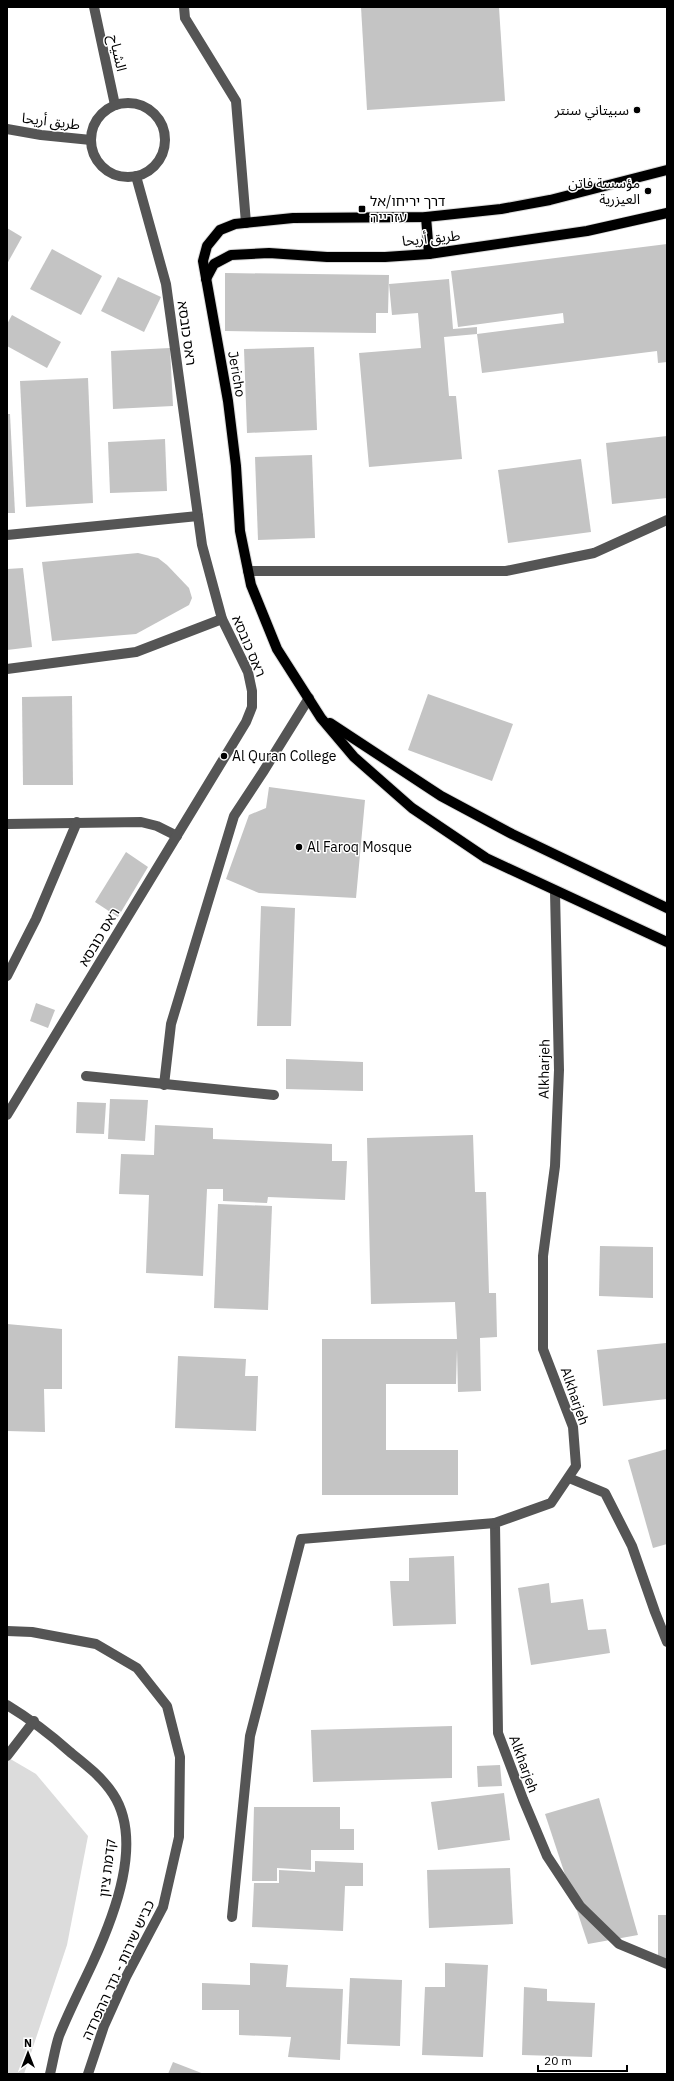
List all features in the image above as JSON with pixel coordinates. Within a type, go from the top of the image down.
[{"type":"main road","name":"طريق أريحا","points":[[426,217],[501,209],[550,200],[667,170]]},
{"type":"main road","name":"طريق أريحا","points":[[206,279],[214,264],[231,255],[269,253],[327,257],[385,257],[429,254],[587,231],[667,213]]},
{"type":"main road","name":"Jericho","points":[[426,217],[293,218],[246,223],[220,230],[207,246],[203,261],[228,401],[236,466],[240,531],[251,585],[277,649],[321,718],[354,757],[412,808],[486,858],[555,892],[667,942]]},
{"type":"main road","points":[[426,217],[429,254]]},
{"type":"main road","points":[[321,718],[442,796],[512,834],[667,908]]},
{"type":"street","name":"الشياح","points":[[94,7],[115,105]]},
{"type":"street","points":[[184,7],[185,18],[236,101],[246,223]]},
{"type":"street","points":[[126,103],[137,104],[148,108],[156,115],[162,124],[165,135],[165,146],[162,156],[147,172],[136,176],[120,176],[105,168],[97,160],[91,140],[93,128],[98,118],[106,110],[115,105],[126,103]]},
{"type":"street","name":"طريق أريحا","points":[[7,129],[41,135],[91,140]]},
{"type":"street","name":"ראס כובסא","points":[[7,1115],[246,722],[252,707],[252,692],[248,672],[222,619],[202,545],[166,284],[136,176]]},
{"type":"street","points":[[7,535],[198,516]]},
{"type":"street","points":[[248,571],[506,571],[594,553],[667,520]]},
{"type":"street","points":[[7,669],[136,652],[222,619]]},
{"type":"street","points":[[164,1084],[171,1024],[234,816],[264,772],[309,698]]},
{"type":"street","points":[[7,976],[36,919],[77,822]]},
{"type":"street","points":[[7,824],[141,822],[157,826],[177,836]]},
{"type":"street","name":"Alkharjeh","points":[[555,892],[560,1070],[555,1166],[543,1256],[543,1349],[573,1427],[576,1466],[551,1503],[495,1523],[498,1733],[523,1799],[547,1856],[580,1906],[619,1944],[667,1964]]},
{"type":"street","points":[[86,1076],[274,1095]]},
{"type":"street","points":[[569,1478],[605,1493],[632,1546],[667,1642]]},
{"type":"street","points":[[232,1917],[250,1736],[301,1539],[495,1523]]},
{"type":"street","name":"כביש שירות - גדר ההפרדה","points":[[7,1631],[32,1632],[96,1644],[137,1668],[167,1706],[180,1757],[179,1837],[163,1907],[126,1978],[104,2026],[88,2074]]},
{"type":"street","name":"קדמת ציון","points":[[7,1705],[34,1721],[96,1774],[113,1794],[123,1816],[126,1837],[119,1898],[107,1932],[59,2036],[50,2074]]},
{"type":"street","points":[[7,1756],[34,1721]]},
{"type":"shaded area","points":[[7,1757],[36,1774],[88,1836],[67,1945],[24,2074],[7,2074]]},
{"type":"building","points":[[361,7],[499,7],[505,101],[367,110]]},
{"type":"building","points":[[7,228],[22,237],[7,264]]},
{"type":"building","points":[[667,244],[667,362],[658,363],[657,351],[482,373],[477,334],[564,323],[563,313],[458,327],[451,271]]},
{"type":"building","points":[[52,249],[102,276],[81,315],[30,289]]},
{"type":"building","points":[[225,273],[389,275],[388,313],[376,313],[376,333],[225,331]]},
{"type":"building","points":[[118,277],[161,297],[144,332],[101,311]]},
{"type":"building","points":[[449,279],[453,329],[477,327],[477,334],[444,337],[449,396],[456,396],[462,459],[369,467],[359,353],[421,348],[418,313],[392,315],[389,284]]},
{"type":"building","points":[[12,315],[61,342],[47,368],[7,346],[7,324]]},
{"type":"building","points":[[314,347],[317,430],[247,433],[244,349]]},
{"type":"building","points":[[170,348],[173,406],[113,409],[111,351]]},
{"type":"building","points":[[88,378],[93,503],[26,507],[20,381]]},
{"type":"building","points":[[7,414],[10,414],[15,513],[7,513]]},
{"type":"building","points":[[667,436],[667,498],[612,504],[606,443]]},
{"type":"building","points":[[165,439],[167,491],[110,493],[108,442]]},
{"type":"building","points":[[312,455],[315,538],[258,540],[255,457]]},
{"type":"building","points":[[581,459],[591,532],[508,543],[498,470]]},
{"type":"building","points":[[138,553],[158,558],[167,565],[189,588],[192,598],[189,605],[136,634],[52,641],[42,562]]},
{"type":"building","points":[[23,568],[32,647],[7,650],[7,569]]},
{"type":"building","points":[[428,694],[513,724],[492,781],[408,750]]},
{"type":"building","points":[[72,696],[73,785],[23,785],[22,697]]},
{"type":"building","name":"Al Faroq Mosque","points":[[269,787],[365,800],[356,898],[259,893],[226,879],[249,815],[266,808]]},
{"type":"building","points":[[126,852],[148,867],[118,917],[95,902]]},
{"type":"building","points":[[261,906],[295,908],[291,1026],[257,1026]]},
{"type":"building","points":[[36,1003],[55,1010],[48,1028],[30,1021]]},
{"type":"building","points":[[286,1059],[363,1062],[363,1091],[286,1089]]},
{"type":"building","points":[[110,1099],[148,1100],[145,1141],[108,1139]]},
{"type":"building","points":[[77,1102],[106,1103],[104,1134],[76,1133]]},
{"type":"building","points":[[155,1125],[213,1128],[213,1139],[332,1144],[332,1161],[347,1161],[345,1200],[268,1197],[267,1203],[223,1201],[223,1189],[207,1189],[203,1276],[146,1273],[149,1195],[119,1194],[121,1154],[154,1155]]},
{"type":"building","points":[[473,1135],[475,1192],[486,1192],[489,1293],[496,1293],[497,1337],[480,1338],[481,1391],[458,1392],[457,1349],[456,1384],[386,1384],[386,1450],[458,1450],[458,1495],[322,1495],[322,1339],[457,1339],[455,1302],[371,1304],[367,1138]]},
{"type":"building","points":[[218,1204],[272,1206],[268,1310],[214,1308]]},
{"type":"building","points":[[600,1246],[653,1247],[653,1298],[599,1296]]},
{"type":"building","points":[[7,1324],[62,1329],[62,1389],[44,1389],[45,1432],[7,1431]]},
{"type":"building","points":[[666,1343],[667,1399],[603,1406],[597,1350]]},
{"type":"building","points":[[178,1356],[246,1359],[245,1376],[258,1376],[256,1431],[175,1428]]},
{"type":"building","points":[[667,1449],[667,1544],[653,1548],[628,1460]]},
{"type":"building","points":[[454,1556],[456,1624],[393,1626],[390,1581],[409,1581],[409,1558]]},
{"type":"building","points":[[549,1583],[551,1603],[583,1599],[588,1630],[606,1629],[610,1653],[531,1665],[518,1588]]},
{"type":"building","points":[[452,1726],[452,1778],[313,1782],[311,1730]]},
{"type":"building","points":[[500,1765],[502,1786],[478,1787],[477,1766]]},
{"type":"building","points":[[504,1793],[510,1840],[438,1850],[431,1802]]},
{"type":"building","points":[[599,1798],[638,1935],[588,1944],[545,1814]]},
{"type":"building","points":[[254,1807],[340,1807],[340,1829],[354,1829],[354,1850],[311,1850],[311,1870],[277,1868],[277,1881],[252,1881]]},
{"type":"building","points":[[315,1861],[363,1863],[363,1886],[345,1886],[343,1931],[252,1927],[254,1883],[279,1883],[279,1870],[315,1872]]},
{"type":"building","points":[[510,1868],[513,1924],[429,1928],[427,1870]]},
{"type":"building","points":[[658,1915],[667,1915],[667,1959],[658,1958]]},
{"type":"building","points":[[250,1963],[288,1965],[286,1987],[343,1989],[340,2060],[288,2057],[291,2037],[239,2035],[239,2010],[202,2010],[202,1983],[250,1985]]},
{"type":"building","points":[[445,1963],[488,1965],[483,2057],[422,2055],[425,1987],[445,1987]]},
{"type":"building","points":[[350,1978],[402,1980],[400,2046],[347,2044]]},
{"type":"building","points":[[524,1987],[547,1989],[547,2001],[595,2003],[592,2057],[522,2055]]},
{"type":"building","points":[[173,2062],[204,2074],[168,2074]]},
{"type":"place","name":"سبيتاني سنتر","points":[[637,110]]},
{"type":"place","name":"مؤسسة فاتن العيزرية","points":[[648,191]]},
{"type":"place","name":"דרך יריחו/אל עזרייה","points":[[362,209]]},
{"type":"place","name":"Al Quran College","points":[[224,756]]},
{"type":"place","name":"Al Faroq Mosque","points":[[299,847]]}]
